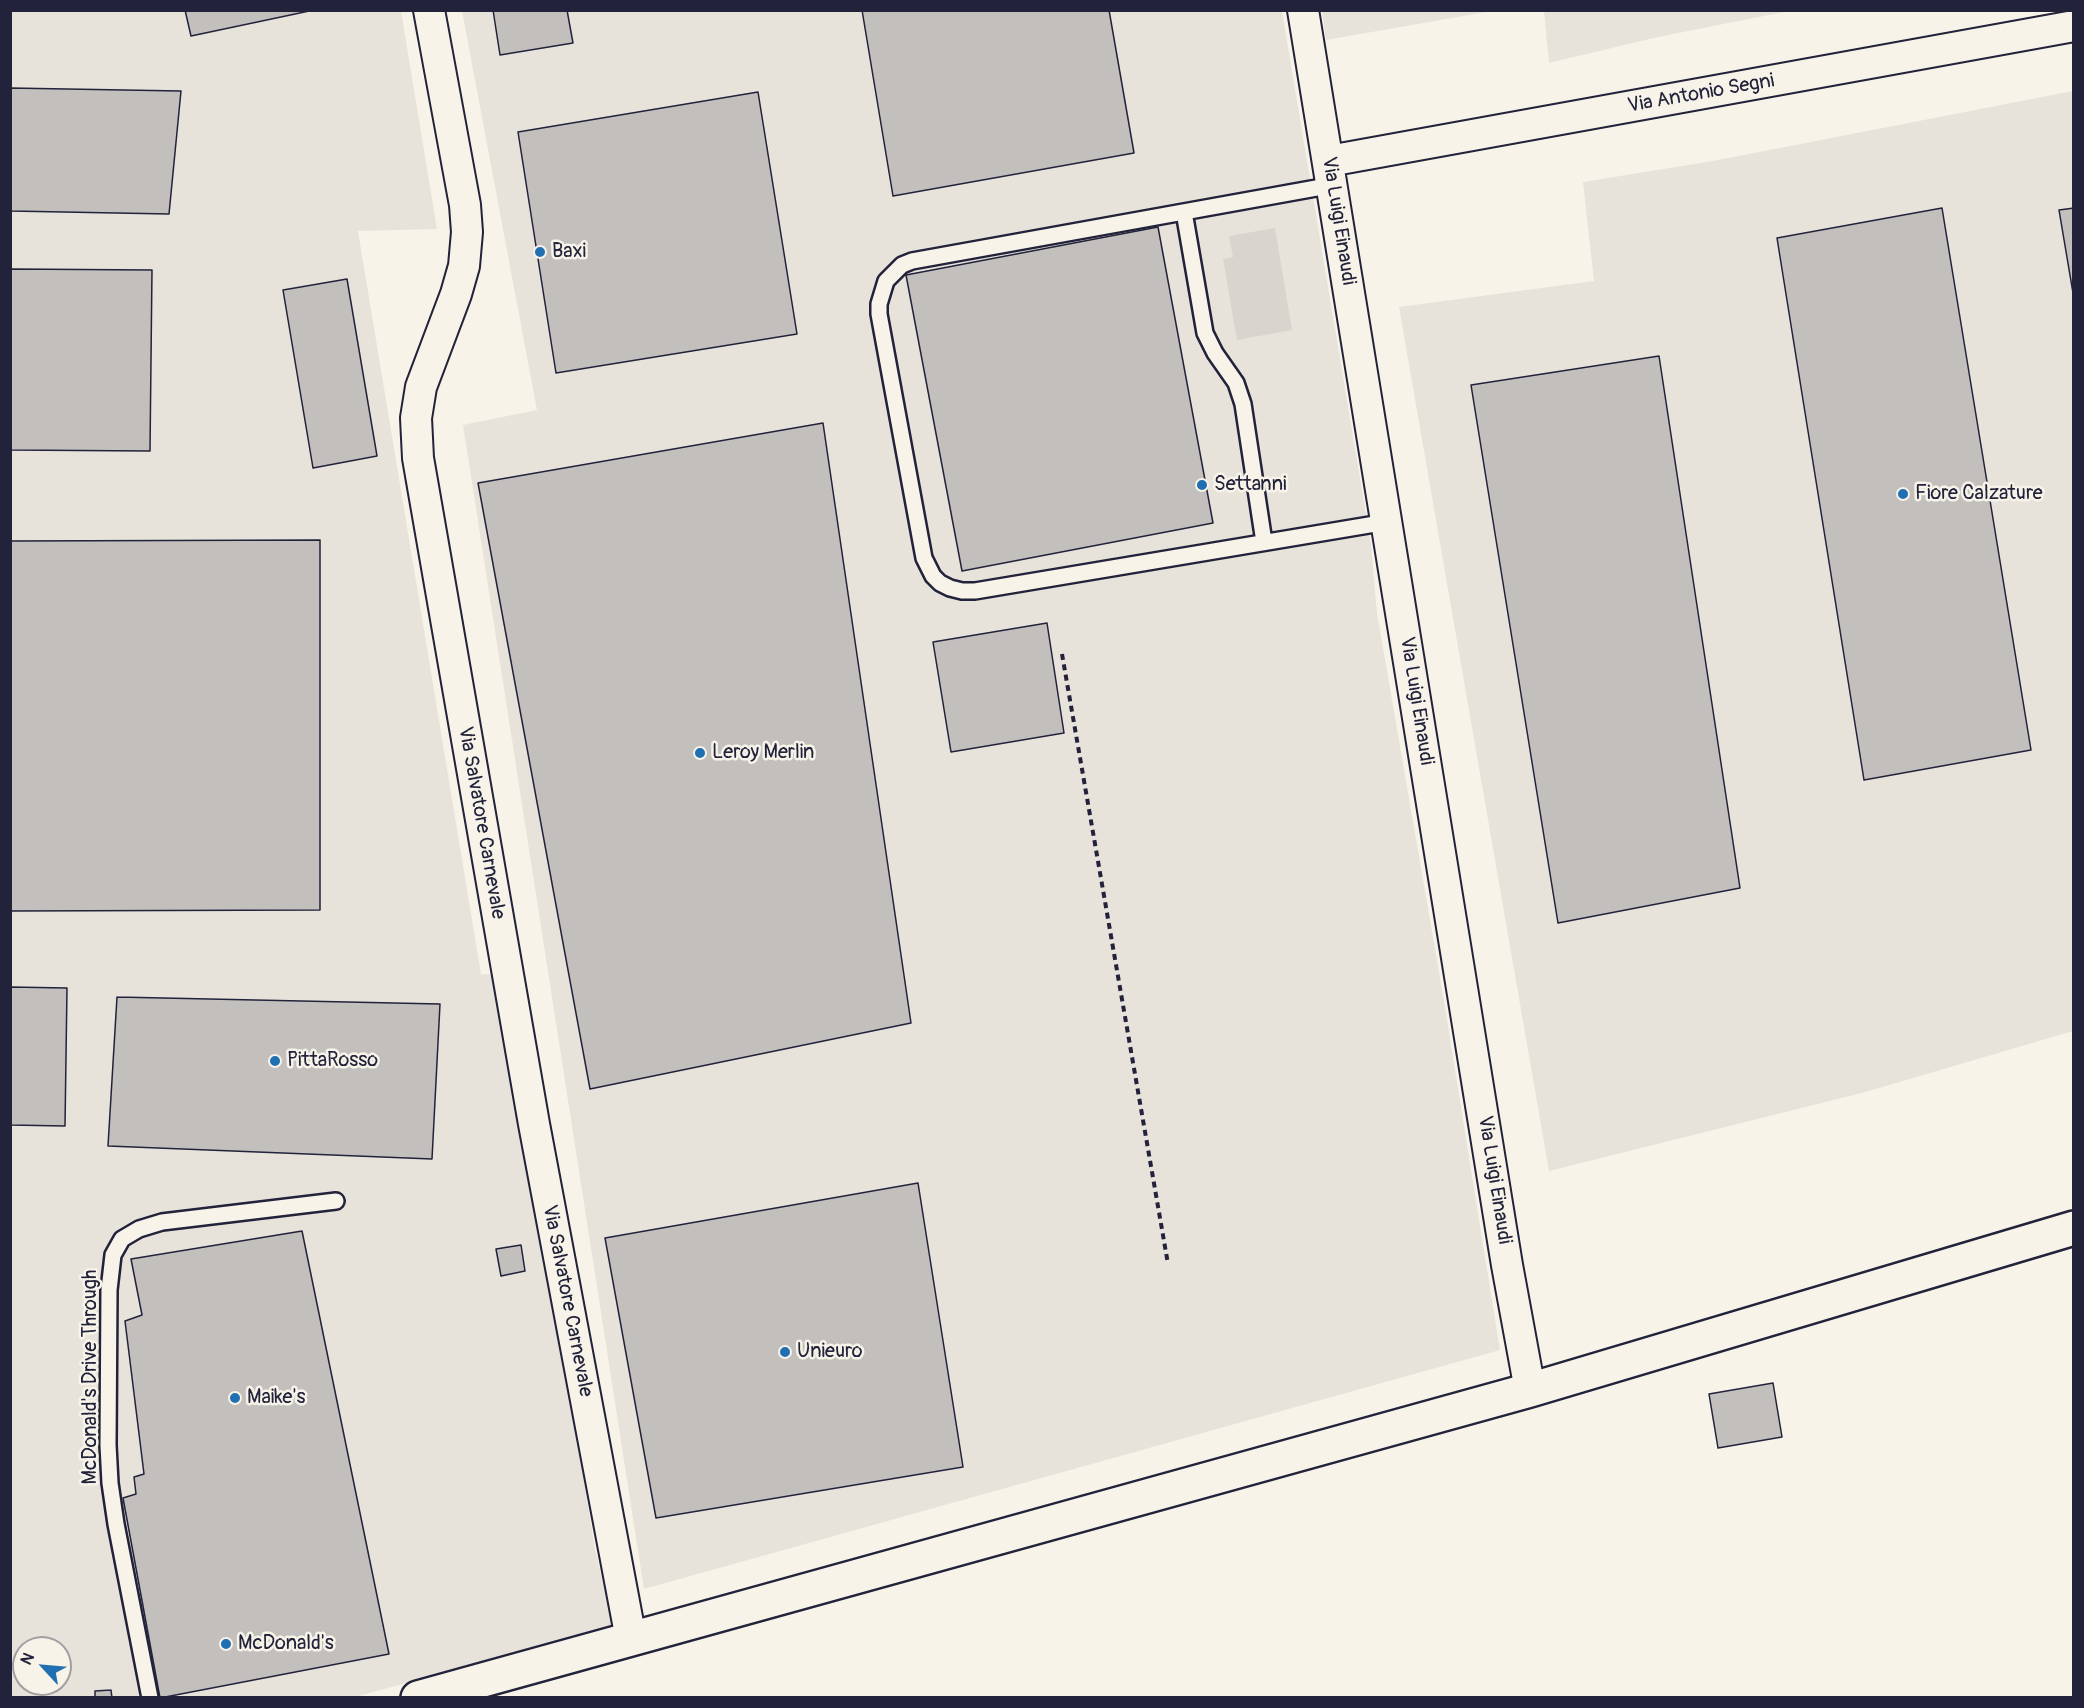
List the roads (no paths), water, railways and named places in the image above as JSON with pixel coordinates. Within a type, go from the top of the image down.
[{"type":"street","name":"Via Salvatore Carnevale","points":[[429,10],[465,205],[467,232],[464,266],[456,294],[421,387],[416,418],[418,458],[534,1124],[631,1639]]},
{"type":"street","name":"Via Luigi Einaudi","points":[[1303,10],[1503,1242],[1530,1390]]},
{"type":"street","name":"Via Antonio Segni","points":[[1331,173],[2073,26]]},
{"type":"street","points":[[418,1698],[1530,1390],[2073,1228]]},
{"type":"lane","points":[[1331,173],[1184,212],[912,261],[902,265],[886,281],[879,303],[879,314],[924,558],[928,568],[940,583],[962,591],[987,589],[1387,522]]},
{"type":"lane","points":[[1184,212],[1205,333],[1215,353],[1236,383],[1243,404],[1264,542]]},
{"type":"lane","name":"McDonald's Drive Through","points":[[150,1698],[110,1483],[109,1290],[113,1255],[123,1239],[139,1229],[162,1222],[336,1201]]},
{"type":"place","name":"Baxi","points":[[540,252]]},
{"type":"place","name":"Settanni","points":[[1202,485]]},
{"type":"place","name":"Fiore Calzature","points":[[1903,494]]},
{"type":"place","name":"Leroy Merlin","points":[[700,753]]},
{"type":"place","name":"PittaRosso","points":[[275,1061]]},
{"type":"place","name":"Unieuro","points":[[785,1352]]},
{"type":"place","name":"Maike's","points":[[235,1398]]},
{"type":"place","name":"McDonald's","points":[[226,1644]]}]
